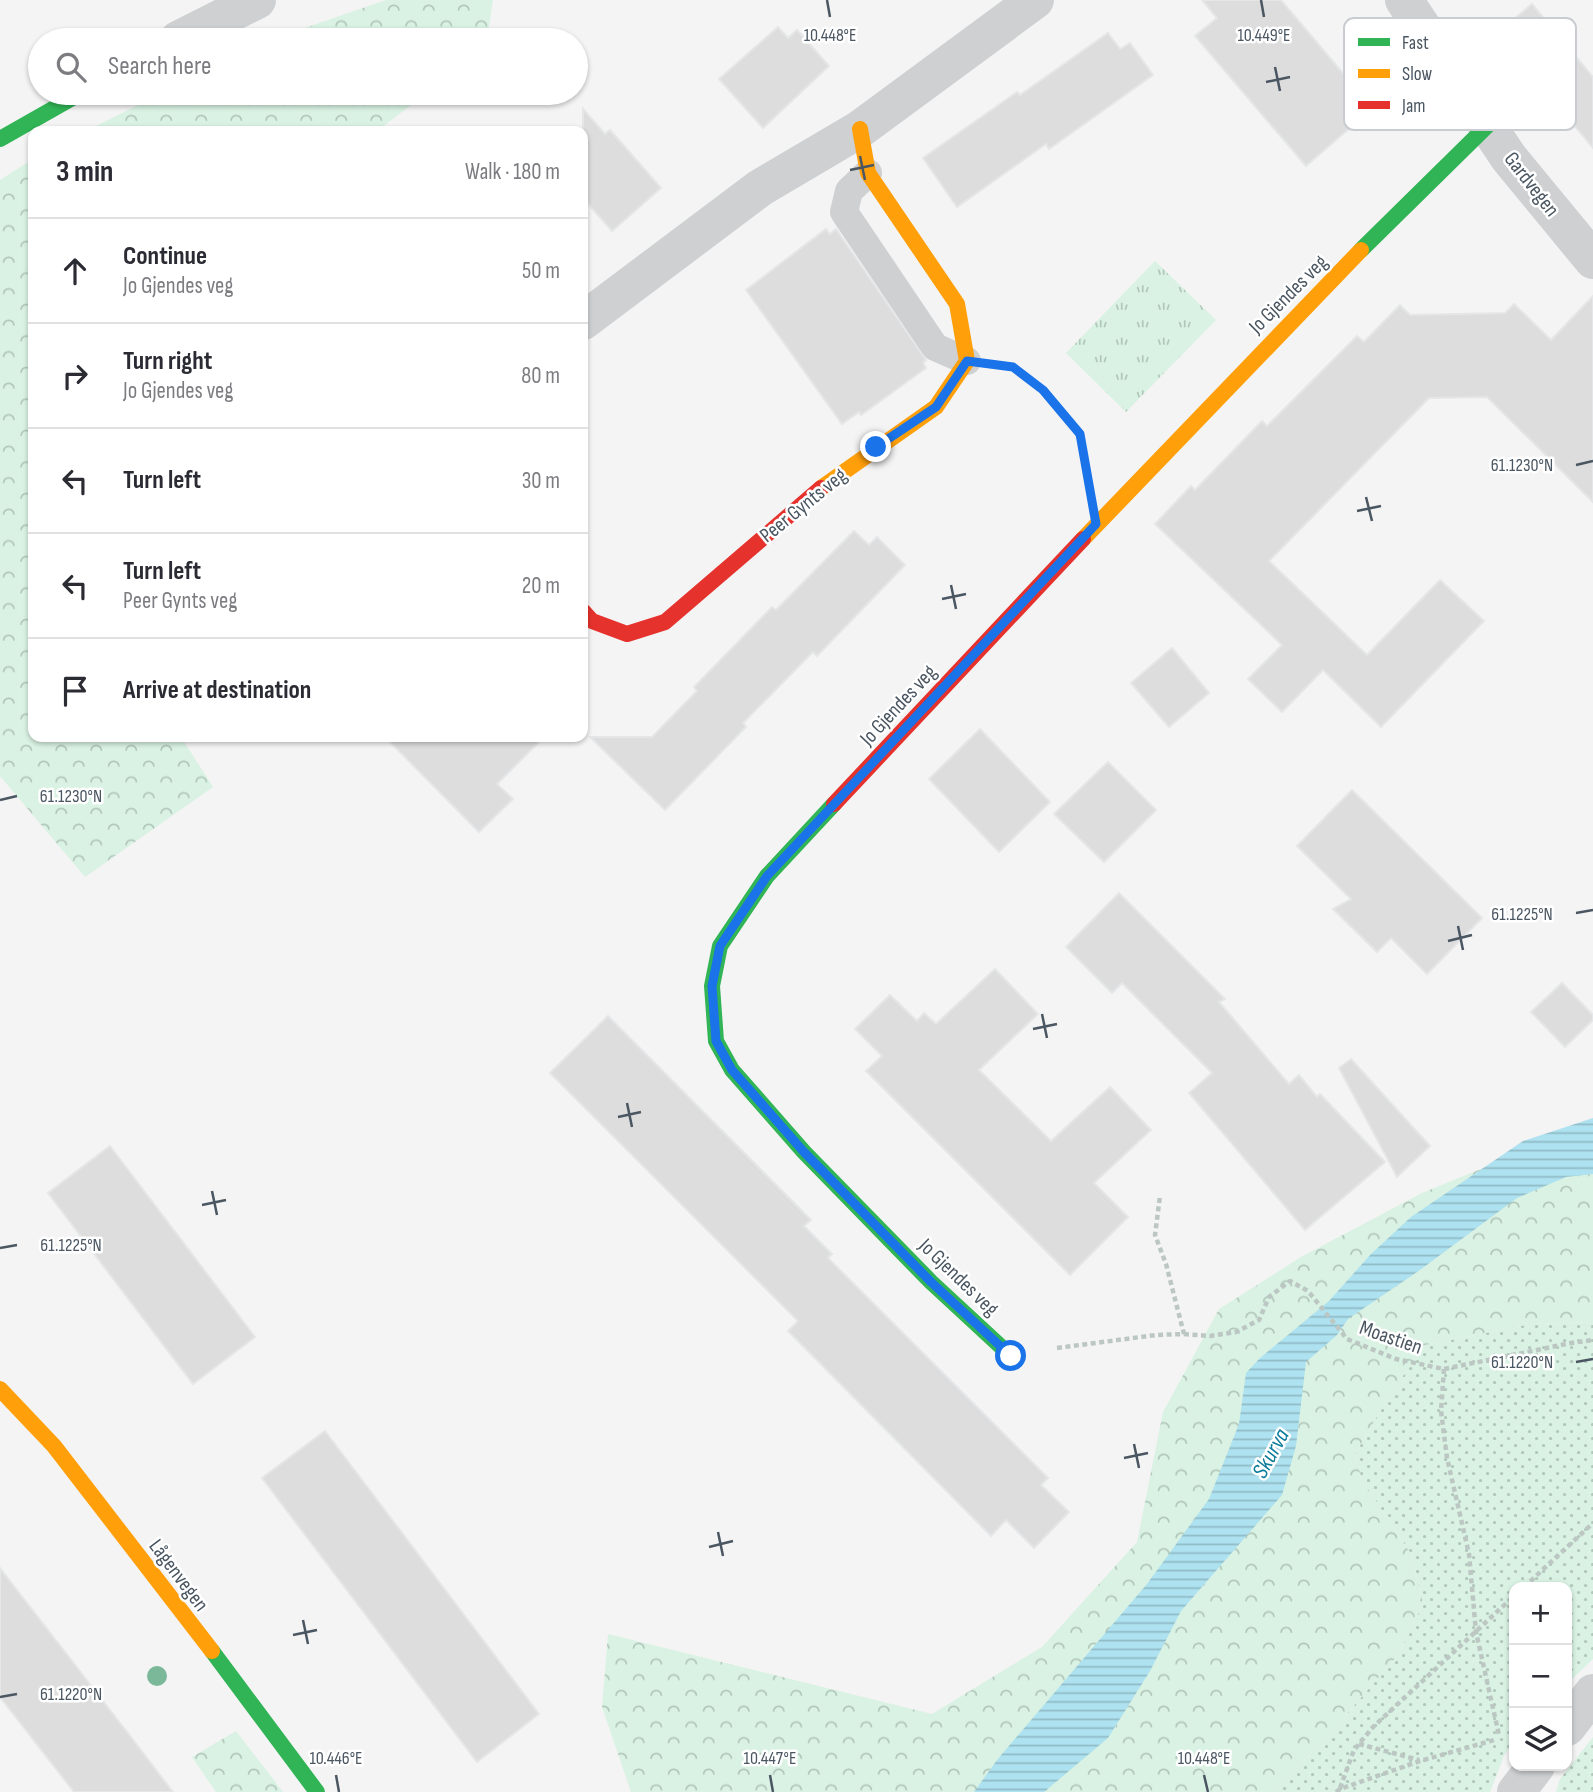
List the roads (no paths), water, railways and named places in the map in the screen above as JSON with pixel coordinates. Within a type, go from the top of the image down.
[{"type":"street","points":[[202,28],[257,0]]},
{"type":"street","points":[[588,317],[760,188],[860,130],[1035,0]]},
{"type":"street","name":"Gardvegen","points":[[1404,0],[1416,18]]},
{"type":"street","points":[[0,139],[60,105]]},
{"type":"street","points":[[860,130],[868,173],[957,304],[967,361]]},
{"type":"street","name":"Jo Gjendes veg","points":[[1011,1356],[912,1262],[804,1152],[732,1070],[716,1041],[712,986],[720,946],[767,876],[1096,524],[1317,294],[1483,130]]},
{"type":"street","name":"Gardvegen","points":[[1491,130],[1509,158],[1593,260]]},
{"type":"street","name":"Peer Gynts veg","points":[[588,617],[592,621],[627,634],[666,622],[806,499],[936,407],[967,361]]},
{"type":"street","name":"Lågenvegen","points":[[0,1390],[54,1446],[256,1708],[317,1792]]},
{"type":"street","points":[[1572,1720],[1593,1693]]},
{"type":"street","points":[[1516,1792],[1532,1771]]},
{"type":"lane","points":[[868,173],[849,191],[844,212],[935,347],[967,361]]},
{"type":"water","name":"Skurva","points":[[1593,1118],[1593,1174],[1566,1177],[1517,1198],[1348,1319],[1337,1335],[1306,1362],[1296,1446],[1282,1495],[1181,1611],[1150,1671],[1108,1738],[1044,1792],[974,1792],[997,1760],[1147,1584],[1209,1499],[1239,1424],[1246,1373],[1260,1358],[1329,1301],[1371,1254],[1411,1217],[1523,1141]]}]
